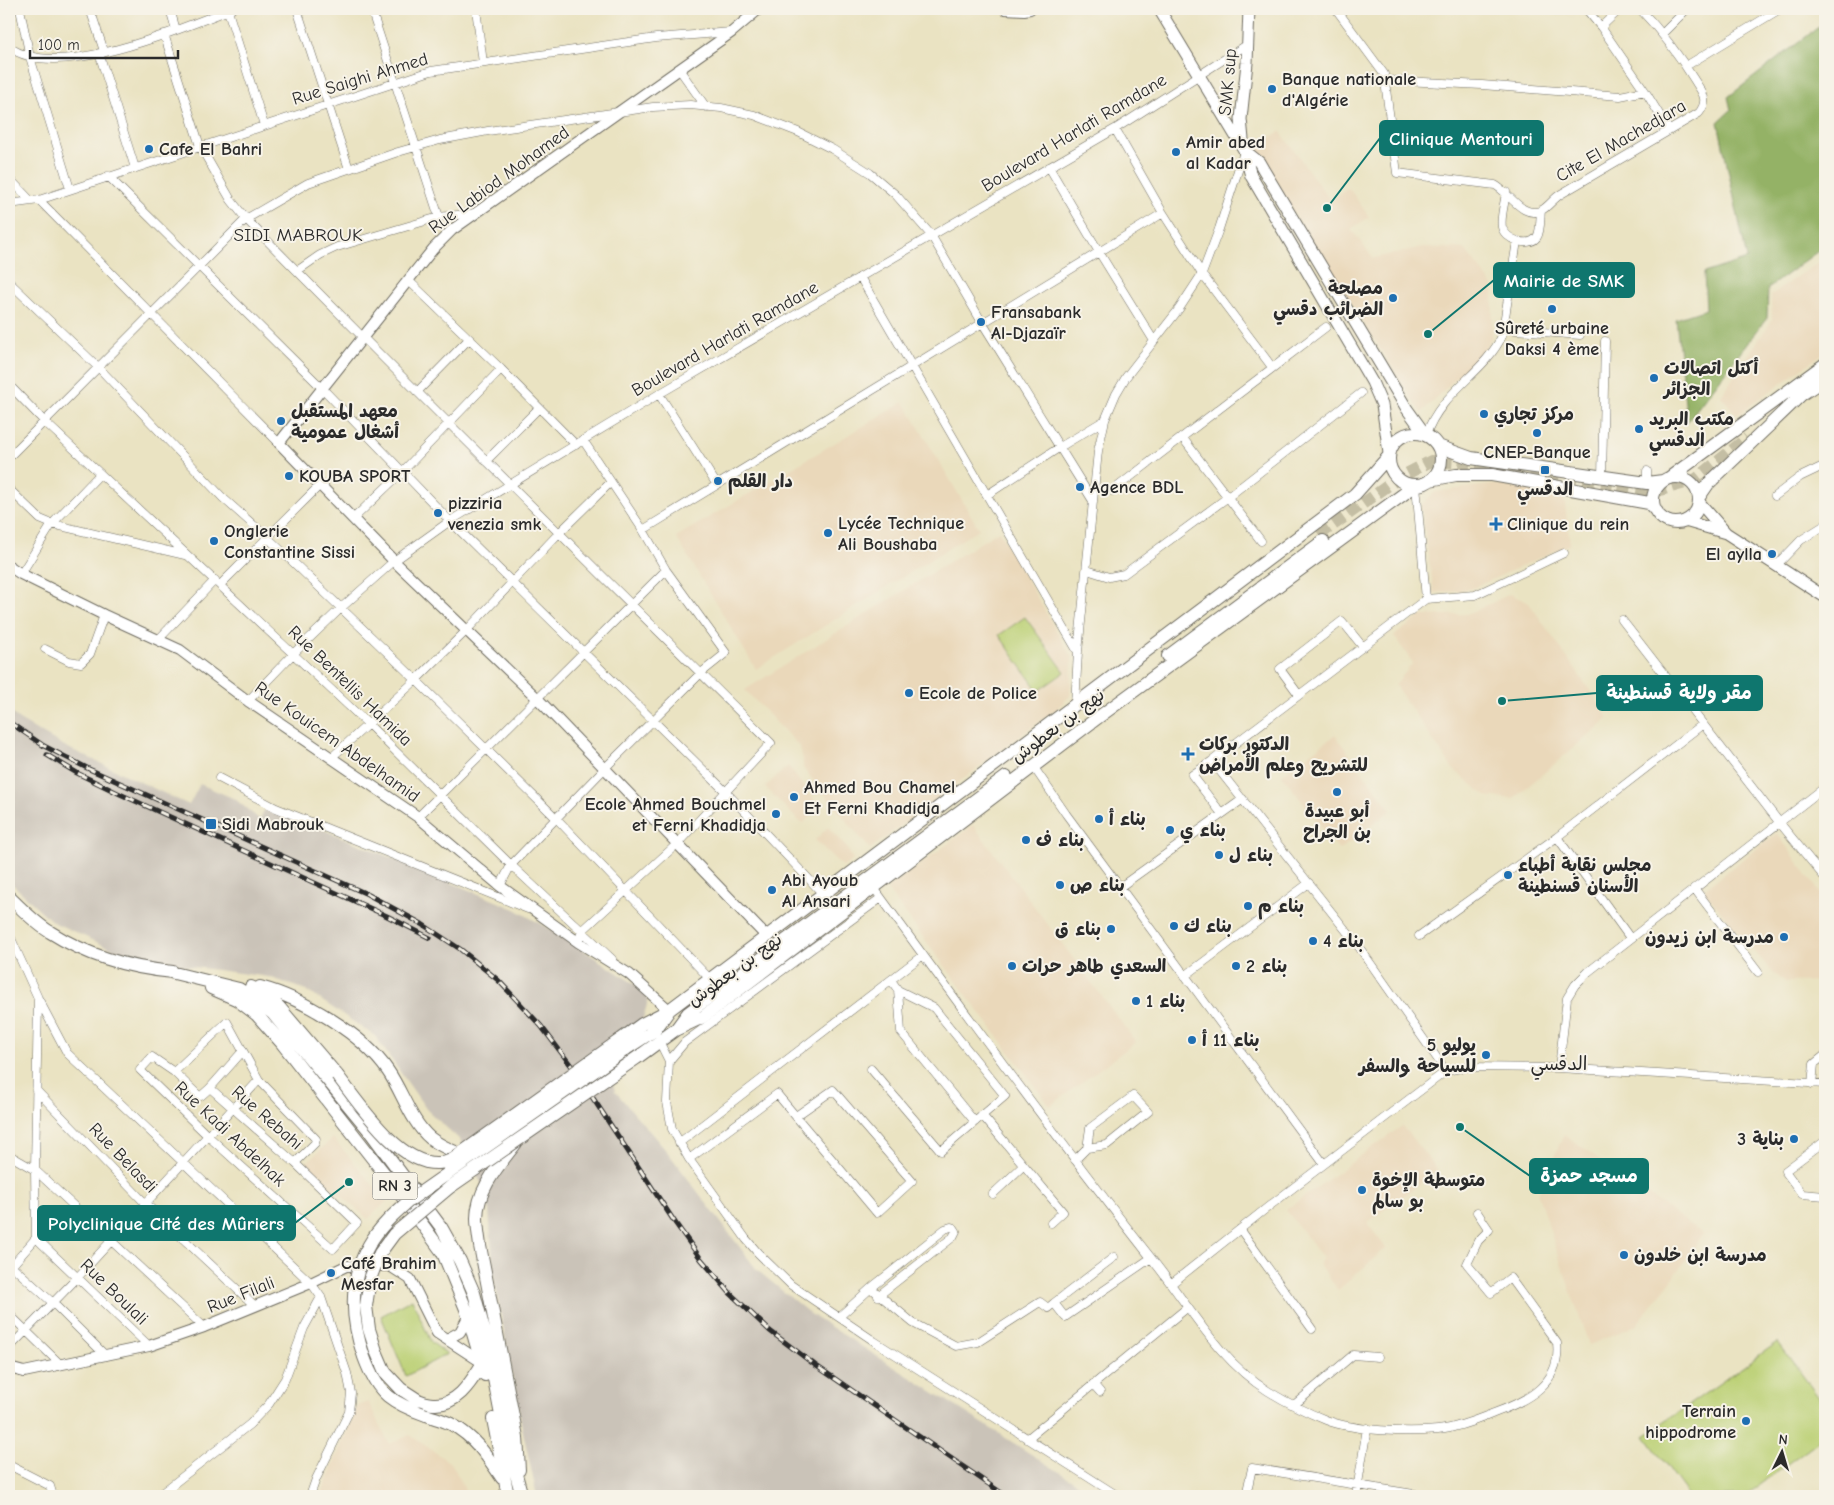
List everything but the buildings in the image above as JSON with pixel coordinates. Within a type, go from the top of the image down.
[{"type":"main road","points":[[1160,9],[1244,150],[1250,176],[1378,393],[1384,413],[1389,463],[1396,476],[1408,484],[1416,485],[1456,475],[1492,475],[1649,503],[1668,521],[1674,523],[1685,521],[1694,515],[1699,499],[1708,484],[1802,394],[1825,379]]},
{"type":"main road","name":"SMK sup","points":[[1244,150],[1241,119],[1248,44],[1249,9]]},
{"type":"main road","points":[[1244,150],[1259,162],[1407,409],[1425,435],[1438,446],[1441,461],[1436,475],[1430,480]]},
{"type":"main road","points":[[1657,512],[1654,498],[1655,491],[1666,480],[1825,364]]},
{"type":"main road","points":[[1747,438],[1798,390],[1825,371]]},
{"type":"main road","points":[[1389,454],[1395,441],[1406,434],[1425,435]]},
{"type":"main road","points":[[1438,446],[1471,458],[1602,477],[1647,477],[1666,480],[1682,478],[1694,485],[1699,499],[1726,533]]},
{"type":"main road","name":"نهج بن بعطوش","points":[[713,977],[1355,494],[1389,454]]},
{"type":"main road","name":"نهج بن بعطوش","points":[[675,1030],[703,1017],[877,893],[1033,766],[1416,485]]},
{"type":"main road","points":[[1685,521],[1726,533],[1825,597]]},
{"type":"main road","name":"نهج بن بعطوش","points":[[675,1030],[688,1014],[1321,538],[780,933],[713,977]]},
{"type":"main road","name":"RN 3","points":[[9,897],[48,931],[76,947],[139,967],[166,971],[239,989],[273,1014],[368,1129],[441,1228],[460,1261],[474,1293],[486,1337],[504,1431],[522,1496]]},
{"type":"main road","points":[[166,971],[226,976],[268,997],[279,1007],[366,1112],[395,1143],[408,1154],[424,1161],[438,1164],[449,1162],[623,1044],[655,1030],[669,1010],[713,977]]},
{"type":"main road","name":"RN 3","points":[[166,971],[236,999],[257,1015],[281,1042],[398,1191],[443,1253],[468,1317],[483,1363],[508,1496]]},
{"type":"main road","points":[[243,983],[281,993],[336,1023],[370,1048],[388,1070],[412,1114],[430,1138],[460,1154]]},
{"type":"main road","points":[[483,1363],[463,1393],[448,1402],[434,1405],[418,1400],[402,1389],[385,1372],[369,1329],[366,1306],[370,1280],[380,1253],[394,1234],[450,1188],[675,1030]]},
{"type":"main road","points":[[505,1482],[481,1448],[466,1434],[451,1424],[406,1408],[387,1395],[374,1379],[366,1365],[356,1335],[354,1294],[358,1269],[368,1246],[386,1221],[410,1200],[623,1044]]},
{"type":"main road","name":"RN 3","points":[[519,1139],[492,1176],[482,1195],[477,1216],[480,1246],[518,1437],[519,1484],[522,1496]]},
{"type":"street","points":[[20,9],[30,57],[70,189]]},
{"type":"street","points":[[90,9],[135,168]]},
{"type":"street","points":[[170,9],[176,30]]},
{"type":"street","points":[[297,9],[349,169]]},
{"type":"street","points":[[371,9],[439,216]]},
{"type":"street","points":[[476,9],[483,63]]},
{"type":"street","name":"Rue Labiod Mohamed","points":[[279,443],[433,248],[452,230],[732,32],[759,9]]},
{"type":"street","points":[[1006,9],[1030,9]]},
{"type":"street","points":[[1336,9],[1384,74],[1398,173],[1487,183],[1502,188],[1524,209],[1530,212],[1541,210],[1536,238],[1532,241],[1517,242],[1508,238],[1502,228],[1506,192]]},
{"type":"street","points":[[1586,9],[1601,27],[1645,91],[1669,130]]},
{"type":"street","points":[[1601,27],[1620,9]]},
{"type":"street","name":"Cite El Machedjara","points":[[1541,210],[1561,194],[1700,113],[1703,106],[1703,94],[1686,66],[1640,9]]},
{"type":"street","points":[[1662,34],[1687,9]]},
{"type":"street","points":[[1686,66],[1780,9]]},
{"type":"street","points":[[9,47],[30,57],[78,57],[139,44],[230,10],[264,125]]},
{"type":"street","name":"Rue Saighi Ahmed","points":[[9,204],[35,201],[431,71],[656,38],[732,32]]},
{"type":"street","points":[[164,34],[200,146],[231,200],[246,219],[362,338],[771,743],[677,844],[580,936]]},
{"type":"street","name":"Boulevard Harlati Ramdane","points":[[248,701],[341,608],[394,561],[450,521],[659,394],[1115,129],[1248,44]]},
{"type":"street","points":[[679,70],[706,107]]},
{"type":"street","points":[[1385,80],[1482,85],[1620,96],[1645,91]]},
{"type":"street","points":[[9,457],[246,219],[308,183],[440,140],[488,131],[617,114],[653,107],[690,105],[754,116],[798,132],[832,149],[870,174],[896,195],[931,235],[983,324],[1093,501]]},
{"type":"street","points":[[1115,129],[1163,213],[1202,274],[1272,367]]},
{"type":"street","points":[[1075,705],[1078,652],[1098,451],[1105,420],[1116,394],[1179,309],[1202,274],[1219,229],[1244,150]]},
{"type":"street","points":[[1049,167],[1154,341]]},
{"type":"street","points":[[108,176],[323,389],[450,521],[726,792],[823,894]]},
{"type":"street","points":[[9,178],[152,314],[394,561],[537,698],[768,936]]},
{"type":"street","points":[[297,271],[320,255],[336,247],[439,216],[476,213]]},
{"type":"street","points":[[643,530],[1163,213]]},
{"type":"street","points":[[1425,435],[1435,413],[1496,349],[1504,328],[1517,242]]},
{"type":"street","points":[[860,277],[1078,652]]},
{"type":"street","points":[[408,280],[539,408],[580,443],[611,482],[643,530],[666,570],[726,653],[700,673],[604,769],[511,865],[500,886]]},
{"type":"street","points":[[9,282],[99,368],[223,498],[416,680],[713,977]]},
{"type":"street","points":[[1112,491],[1326,327]]},
{"type":"street","points":[[1504,328],[1580,335]]},
{"type":"street","points":[[417,392],[469,339]]},
{"type":"street","points":[[1602,477],[1605,342]]},
{"type":"street","points":[[353,519],[402,472],[501,369]]},
{"type":"street","name":"Rue Bentellis Hamida","points":[[9,385],[100,474],[186,555],[218,582],[368,724],[580,936]]},
{"type":"street","points":[[1087,570],[1103,576],[1124,574],[1228,497],[1361,392]]},
{"type":"street","points":[[659,394],[717,485]]},
{"type":"street","points":[[486,461],[539,408]]},
{"type":"street","points":[[987,495],[1105,420]]},
{"type":"street","points":[[1182,437],[1262,541]]},
{"type":"street","points":[[1775,496],[1800,478],[1825,465]]},
{"type":"street","points":[[21,574],[52,524],[100,474]]},
{"type":"street","points":[[331,758],[466,631],[512,581],[611,482]]},
{"type":"street","points":[[158,640],[267,538],[320,484]]},
{"type":"street","points":[[1416,485],[1426,599]]},
{"type":"street","points":[[9,489],[40,520],[186,555]]},
{"type":"street","points":[[1777,566],[1801,540],[1825,525]]},
{"type":"street","points":[[1222,814],[1192,775],[1426,599],[1475,595],[1564,554]]},
{"type":"street","name":"Rue Kouicem Abdelhamid","points":[[9,566],[21,574],[104,615],[180,650],[248,701],[418,817],[500,886],[538,913],[580,936],[669,1010]]},
{"type":"street","points":[[418,817],[666,570]]},
{"type":"street","points":[[45,649],[69,662],[81,663],[90,654],[104,615]]},
{"type":"street","points":[[1622,620],[1779,822],[1825,878]]},
{"type":"street","points":[[1299,695],[1280,669],[1342,621],[1363,647]]},
{"type":"street","points":[[1419,936],[1557,837],[1703,724]]},
{"type":"street","points":[[1212,760],[1359,947],[1446,1071]]},
{"type":"street","points":[[1033,766],[1324,1164]]},
{"type":"street","points":[[219,778],[276,808],[538,913]]},
{"type":"street","points":[[1559,1068],[1566,998],[1575,985],[1630,938],[1825,787]]},
{"type":"street","points":[[1120,887],[1243,799]]},
{"type":"street","points":[[1557,837],[1630,938]]},
{"type":"street","points":[[1185,976],[1309,884]]},
{"type":"street","points":[[1694,888],[1758,972]]},
{"type":"street","points":[[669,1061],[685,1042],[877,893],[1075,1160],[1221,1351],[1242,1373],[1268,1391],[1294,1405],[1327,1420],[1367,1428],[1400,1431],[1439,1430],[1473,1422],[1518,1404],[1542,1387],[1554,1372],[1559,1356],[1557,1343],[1510,1278],[1491,1293],[1468,1264],[1478,1241],[1489,1230],[1477,1212]]},
{"type":"street","points":[[9,934],[38,998],[67,1053],[311,1283],[321,1297],[348,1373],[352,1393],[349,1412],[316,1479],[310,1496]]},
{"type":"street","points":[[679,1142],[923,956]]},
{"type":"street","points":[[871,1068],[942,1150],[1004,1096],[934,1008],[898,990],[891,980]]},
{"type":"street","points":[[898,990],[901,1032],[975,1122]]},
{"type":"street","points":[[38,998],[35,1170],[36,1238],[10,1268],[53,1303],[106,1356]]},
{"type":"street","points":[[174,1072],[226,1022],[259,1080],[316,1139],[315,1143],[295,1163]]},
{"type":"street","points":[[659,1041],[669,1061],[667,1102],[672,1129],[689,1159],[746,1240],[758,1253],[791,1285],[874,1341],[1118,1496]]},
{"type":"street","points":[[210,1088],[242,1052]]},
{"type":"street","points":[[1812,1084],[1814,1064],[1825,1055]]},
{"type":"street","name":"Rue Rebahi","points":[[154,1057],[174,1072],[199,1096],[210,1088],[295,1163],[357,1223]]},
{"type":"street","name":"Rue Kadi Abdelhak","points":[[154,1057],[140,1070],[208,1136],[333,1249],[357,1223]]},
{"type":"street","points":[[1171,1284],[1446,1071],[1466,1067],[1559,1068],[1825,1084]]},
{"type":"street","points":[[9,1348],[77,1278],[259,1080]]},
{"type":"street","name":"Rue Belasdi","points":[[36,1090],[146,1203],[255,1306]]},
{"type":"street","points":[[689,1159],[777,1094],[877,1213],[912,1180],[833,1090],[796,1116]]},
{"type":"street","points":[[1075,1160],[1087,1148],[1090,1128],[1134,1096],[1148,1112],[1107,1145],[1087,1148]]},
{"type":"street","points":[[982,1116],[1063,1212],[1051,1223]]},
{"type":"street","points":[[1825,1141],[1784,1172],[1802,1194],[1825,1196]]},
{"type":"street","points":[[9,1155],[35,1170],[204,1327]]},
{"type":"street","points":[[993,1194],[1024,1165]]},
{"type":"street","points":[[839,1317],[871,1288],[945,1228],[951,1226],[954,1228],[956,1231],[953,1237],[878,1296]]},
{"type":"street","points":[[1240,1229],[1312,1329]]},
{"type":"street","name":"Rue Boulali","points":[[36,1238],[148,1346]]},
{"type":"street","points":[[916,1252],[922,1260]]},
{"type":"street","points":[[871,1288],[878,1296],[913,1323],[956,1346],[978,1342],[1040,1302],[1048,1308],[1114,1257]]},
{"type":"street","points":[[1054,1303],[1065,1317],[1151,1258]]},
{"type":"street","name":"Rue Filali","points":[[9,1368],[24,1372],[148,1346],[204,1327],[311,1283],[346,1266],[390,1266],[410,1278],[437,1333],[483,1363]]},
{"type":"street","points":[[158,1496],[250,1424],[270,1404],[284,1379],[304,1328],[321,1297]]},
{"type":"street","points":[[1027,1439],[1188,1307]]},
{"type":"street","points":[[9,1314],[61,1365]]},
{"type":"street","points":[[447,1339],[460,1332],[468,1317]]},
{"type":"street","points":[[1294,1405],[1353,1355],[1378,1357]]},
{"type":"street","points":[[1093,1384],[1100,1392]]},
{"type":"street","points":[[1356,1496],[1367,1428]]},
{"type":"street","points":[[9,1465],[50,1486],[53,1496]]},
{"type":"street","points":[[1246,1496],[1252,1468],[1426,1496]]},
{"type":"shaded area","points":[[1280,131],[1330,200],[1349,188],[1369,217],[1351,229],[1372,257],[1371,259],[1422,247],[1465,249],[1493,286],[1492,337],[1485,349],[1421,413],[1253,149]]},
{"type":"shaded area","points":[[1825,258],[1825,352],[1737,415],[1721,396],[1772,320],[1771,295]]},
{"type":"shaded area","name":"Lycée Technique Ali Boushaba","points":[[904,402],[979,529],[756,669],[676,537]]},
{"type":"shaded area","name":"Clinique du rein","points":[[1497,484],[1564,497],[1570,544],[1471,589],[1434,593],[1421,505],[1435,492]]},
{"type":"shaded area","name":"Ecole de Police","points":[[999,531],[1072,658],[1070,696],[1055,710],[870,849],[803,768],[800,747],[745,690]]},
{"type":"shaded area","points":[[1510,594],[1529,603],[1609,718],[1513,799],[1486,796],[1453,769],[1395,685],[1413,663],[1394,636],[1421,616],[1469,614]]},
{"type":"shaded area","points":[[9,710],[19,720],[66,747],[189,805],[200,784],[235,799],[260,820],[266,806],[515,909],[571,942],[639,987],[648,1000],[644,1016],[609,1068],[615,1091],[669,1154],[757,1270],[809,1313],[1097,1496],[537,1496],[494,1278],[488,1197],[460,1140],[427,1110],[375,1036],[306,990],[269,977],[158,962],[112,949],[53,922],[9,881]]},
{"type":"shaded area","name":"أبو عبيدة بن الجراح","points":[[1335,735],[1391,810],[1339,850],[1282,775]]},
{"type":"shaded area","name":"Ahmed Bou Chamel Et Ferni Khadidja","points":[[788,766],[820,808],[802,824],[765,787]]},
{"type":"shaded area","name":"السعدي طاهر حرات","points":[[973,825],[1136,1042],[1050,1106],[887,889]]},
{"type":"shaded area","points":[[828,827],[847,848],[853,860],[843,867],[815,840]]},
{"type":"shaded area","name":"مدرسة ابن زيدون","points":[[1777,833],[1825,900],[1825,981],[1786,982],[1773,973],[1703,890]]},
{"type":"shaded area","name":"متوسطة الإخوة بو سالم","points":[[1402,1126],[1438,1170],[1367,1223],[1386,1248],[1338,1290],[1319,1264],[1323,1258],[1286,1210]]},
{"type":"shaded area","name":"مدرسة ابن خلدون","points":[[1564,1134],[1703,1234],[1675,1276],[1636,1325],[1589,1345],[1538,1195]]},
{"type":"shaded area","points":[[333,1138],[387,1201],[368,1219],[305,1164]]},
{"type":"shaded area","points":[[368,1402],[389,1444],[410,1435],[452,1464],[468,1496],[321,1496],[357,1406]]},
{"type":"green space","points":[[1825,22],[1825,246],[1768,288],[1767,318],[1687,422],[1676,319],[1706,309],[1704,273],[1747,259],[1718,122],[1731,110],[1728,97]]},
{"type":"green space","points":[[1025,617],[1065,672],[1038,691],[999,635]]},
{"type":"green space","points":[[412,1299],[431,1342],[447,1354],[406,1376],[381,1316]]},
{"type":"green space","name":"Terrain hippodrome","points":[[1778,1342],[1825,1406],[1825,1436],[1744,1496],[1689,1496],[1645,1436]]},
{"type":"tunnel","points":[[1319,535],[1397,479],[1431,461],[1465,463],[1657,491],[1695,480],[1747,438]]},
{"type":"railway","points":[[9,722],[44,746],[89,769],[367,894],[422,924],[460,949],[498,980],[541,1026],[573,1068],[676,1224],[701,1259],[731,1294],[770,1331],[815,1365],[1006,1496]]},
{"type":"railway","points":[[47,755],[77,773],[120,794],[387,916],[430,938]]},
{"type":"place","name":"Banque nationale d'Algérie","points":[[1272,89]]},
{"type":"place","name":"Cafe El Bahri","points":[[149,149]]},
{"type":"place","name":"Amir abed al Kadar","points":[[1176,152]]},
{"type":"place","name":"Clinique Mentouri","points":[[1327,208]]},
{"type":"place","name":"مصلحة الضرائب دقسي","points":[[1393,298]]},
{"type":"place","name":"Sûreté urbaine Daksi 4 ème","points":[[1552,309]]},
{"type":"place","name":"Fransabank Al-Djazaïr","points":[[981,322]]},
{"type":"place","name":"Mairie de SMK","points":[[1428,334]]},
{"type":"place","name":"أكتل اتصالات الجزائر","points":[[1654,378]]},
{"type":"place","name":"مركز تجاري","points":[[1484,414]]},
{"type":"place","name":"معهد المستقبل أشغال عمومية","points":[[281,421]]},
{"type":"place","name":"مكتب البريد الدقسي","points":[[1639,429]]},
{"type":"place","name":"CNEP-Banque","points":[[1537,433]]},
{"type":"place","name":"الدقسي","points":[[1545,470]]},
{"type":"place","name":"KOUBA SPORT","points":[[289,476]]},
{"type":"place","name":"دار القلم","points":[[718,481]]},
{"type":"place","name":"Agence BDL","points":[[1080,487]]},
{"type":"place","name":"pizziria venezia smk","points":[[438,513]]},
{"type":"place","name":"Clinique du rein","points":[[1496,524]]},
{"type":"place","name":"Lycée Technique Ali Boushaba","points":[[828,533]]},
{"type":"place","name":"Onglerie Constantine Sissi","points":[[214,541]]},
{"type":"place","name":"El aylla","points":[[1772,554]]},
{"type":"place","name":"Ecole de Police","points":[[909,693]]},
{"type":"place","name":"مقر ولاية قسنطينة","points":[[1502,701]]},
{"type":"place","name":"الدكتور بركات للتشريح وعلم الأمراض","points":[[1188,754]]},
{"type":"place","name":"أبو عبيدة بن الجراح","points":[[1337,792]]},
{"type":"place","name":"Ahmed Bou Chamel Et Ferni Khadidja","points":[[794,797]]},
{"type":"place","name":"Ecole Ahmed Bouchmel et Ferni Khadidja","points":[[776,814]]},
{"type":"place","name":"بناء أ","points":[[1099,819]]},
{"type":"place","name":"Sidi Mabrouk","points":[[211,824]]},
{"type":"place","name":"بناء ي","points":[[1170,830]]},
{"type":"place","name":"بناء ف","points":[[1026,840]]},
{"type":"place","name":"بناء ل","points":[[1219,855]]},
{"type":"place","name":"مجلس نقابة أطباء الأسنان قسنطينة","points":[[1508,875]]},
{"type":"place","name":"بناء ص","points":[[1060,885]]},
{"type":"place","name":"Abi Ayoub Al Ansari","points":[[772,890]]},
{"type":"place","name":"بناء م","points":[[1248,906]]},
{"type":"place","name":"بناء ك","points":[[1174,926]]},
{"type":"place","name":"بناء ق","points":[[1111,929]]},
{"type":"place","name":"مدرسة ابن زيدون","points":[[1784,937]]},
{"type":"place","name":"بناء 4","points":[[1313,941]]},
{"type":"place","name":"السعدي طاهر حرات","points":[[1012,966]]},
{"type":"place","name":"بناء 2","points":[[1236,966]]},
{"type":"place","name":"بناء 1","points":[[1136,1001]]},
{"type":"place","name":"بناء 11 أ","points":[[1192,1040]]},
{"type":"place","name":"5 يوليو للسياحة والسفر","points":[[1486,1055]]},
{"type":"place","name":"مسجد حمزة","points":[[1460,1127]]},
{"type":"place","name":"بناية 3","points":[[1794,1139]]},
{"type":"place","name":"Polyclinique Cité des Mûriers","points":[[349,1182]]},
{"type":"place","name":"متوسطة الإخوة بو سالم","points":[[1362,1190]]},
{"type":"place","name":"مدرسة ابن خلدون","points":[[1624,1255]]},
{"type":"place","name":"Café Brahim Mesfar","points":[[331,1273]]},
{"type":"place","name":"Terrain hippodrome","points":[[1746,1421]]},
{"type":"district","name":"SIDI MABROUK","points":[[298,235]]},
{"type":"district","name":"الدقسي","points":[[1559,1064]]}]
